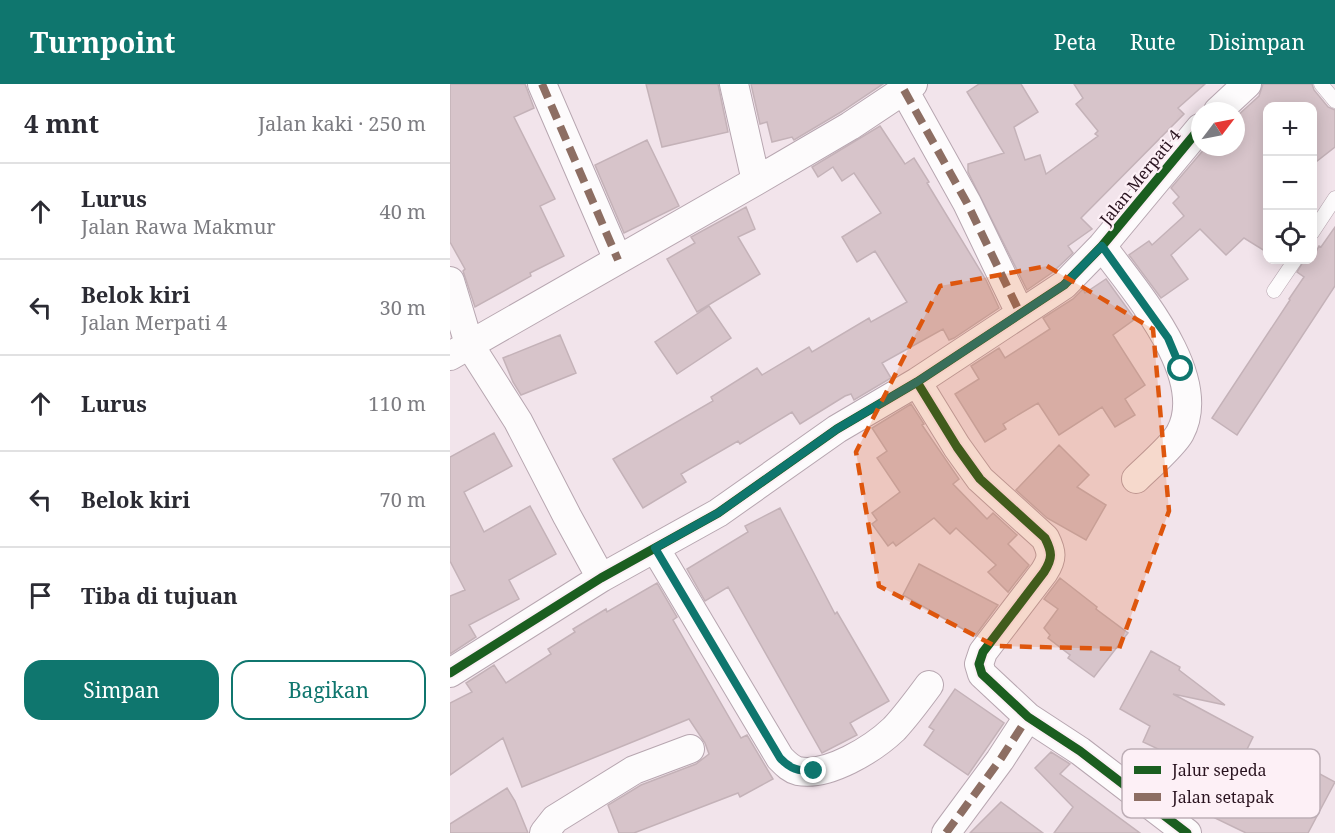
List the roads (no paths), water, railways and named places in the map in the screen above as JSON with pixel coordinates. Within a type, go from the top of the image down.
[{"type":"street","points":[[542,84],[618,260]]},
{"type":"street","points":[[734,84],[756,181]]},
{"type":"street","points":[[1228,102],[1247,84]]},
{"type":"street","points":[[460,350],[850,126],[908,87],[1020,313]]},
{"type":"street","name":"Jalan Merpati 4","points":[[450,673],[602,578],[718,513],[837,429],[917,382],[1064,285],[1102,246],[1191,139]]},
{"type":"street","points":[[1102,246],[1168,338],[1181,369],[1189,405],[1180,433],[1136,479]]},
{"type":"street","points":[[450,281],[460,350],[518,421],[602,578]]},
{"type":"street","points":[[917,382],[957,447],[980,479],[1045,538],[1050,548],[1050,562],[983,652],[979,664],[982,674],[1028,717],[1080,751],[1122,783]]},
{"type":"street","points":[[655,548],[780,758],[787,766],[798,771],[814,771],[840,764],[868,750],[912,709],[929,685]]},
{"type":"street","points":[[946,833],[1028,717]]},
{"type":"street","points":[[544,833],[555,819],[634,770],[690,749]]},
{"type":"street","points":[[1167,818],[1187,833]]},
{"type":"lane","points":[[1321,84],[1335,101]]},
{"type":"lane","points":[[1317,225],[1335,198]]},
{"type":"lane","points":[[1274,291],[1292,264]]}]
